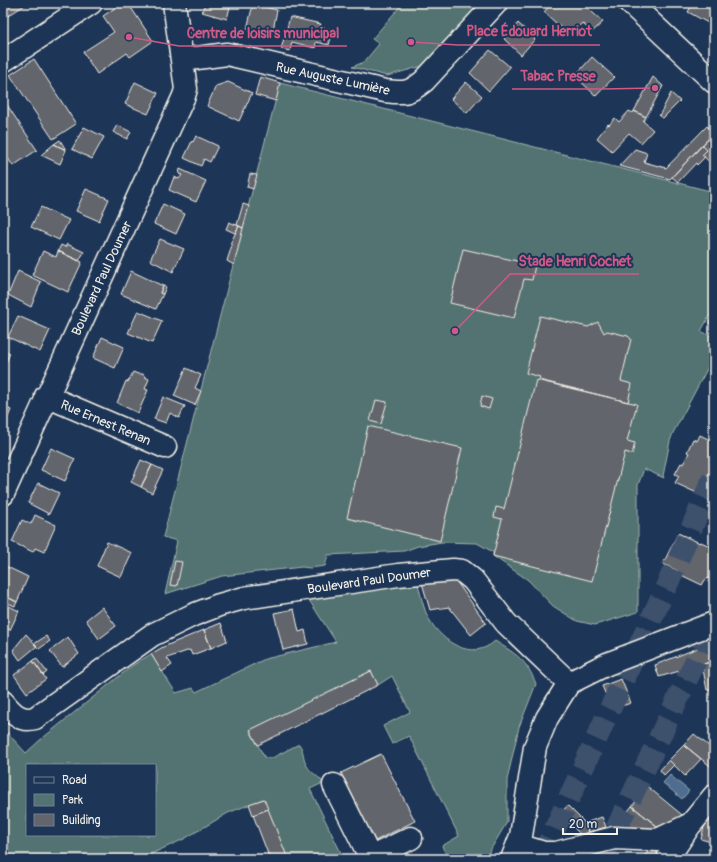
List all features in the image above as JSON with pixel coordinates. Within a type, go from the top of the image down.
[{"type":"street","points":[[3,61],[91,3]]},
{"type":"street","name":"Boulevard Paul Doumer","points":[[3,492],[184,96],[186,88],[174,3]]},
{"type":"street","name":"Rue Auguste Lumière","points":[[182,60],[227,54],[385,91],[401,92],[414,89],[424,81],[496,3]]},
{"type":"street","points":[[630,3],[714,82]]},
{"type":"street","name":"Rue Ernest Renan","points":[[46,396],[165,447]]},
{"type":"street","name":"Boulevard Paul Doumer","points":[[3,702],[13,714],[21,718],[29,720],[36,718],[152,635],[193,615],[219,605],[244,598],[398,575],[453,570],[462,571],[472,580],[506,623],[569,683]]},
{"type":"street","points":[[691,824],[658,840],[614,838],[555,856],[544,853],[515,852],[524,822],[535,747],[547,718],[569,683],[607,664],[714,623]]},
{"type":"street","points":[[334,785],[370,858],[411,838]]},
{"type":"street","points":[[669,859],[669,856],[691,824],[714,796]]},
{"type":"green space","points":[[403,3],[480,3],[426,65],[387,76],[352,67],[364,62],[379,44],[372,39]]},
{"type":"green space","points":[[280,83],[714,192],[714,308],[701,331],[714,338],[714,356],[673,433],[663,476],[664,478],[644,469],[638,485],[638,612],[595,625],[577,621],[553,606],[528,580],[493,556],[493,552],[477,543],[442,542],[418,546],[404,551],[328,555],[325,566],[310,568],[302,567],[222,576],[165,594],[177,541],[163,537]]},
{"type":"green space","points":[[714,480],[714,503],[705,498]]},
{"type":"green space","points":[[418,584],[429,619],[450,642],[467,649],[477,650],[486,647],[495,641],[525,663],[536,684],[519,727],[507,780],[507,822],[485,859],[448,859],[442,846],[459,836],[409,736],[392,744],[383,726],[410,712],[392,676],[378,685],[371,671],[250,731],[265,758],[272,758],[299,744],[307,766],[323,783],[310,789],[344,859],[288,859],[263,799],[228,813],[184,839],[140,859],[3,859],[3,728],[26,753],[133,665],[151,654],[176,693],[193,688],[196,692],[265,659],[336,642],[309,600],[401,585]]},
{"type":"water","points":[[670,775],[689,791],[682,799],[663,783]]},
{"type":"building","points":[[3,3],[28,3],[3,19]]},
{"type":"building","points":[[122,3],[128,3],[153,41],[130,57],[127,53],[97,74],[83,52],[114,32],[103,16]]},
{"type":"building","points":[[205,3],[231,3],[227,19],[202,12]]},
{"type":"building","points":[[552,3],[582,3],[603,22],[592,32],[582,23],[570,36],[544,12]]},
{"type":"building","points":[[693,3],[714,3],[714,17],[710,24],[688,12]]},
{"type":"building","points":[[253,4],[277,10],[272,35],[247,29]]},
{"type":"building","points":[[290,17],[321,24],[320,27],[333,30],[329,45],[316,42],[315,48],[292,42],[290,51],[281,49]]},
{"type":"building","points":[[518,23],[535,39],[521,55],[504,39]]},
{"type":"building","points":[[490,50],[510,67],[489,91],[470,73]]},
{"type":"building","points":[[592,57],[614,77],[596,96],[575,76]]},
{"type":"building","points":[[34,59],[76,124],[53,139],[10,75]]},
{"type":"building","points":[[260,77],[280,83],[276,101],[255,95]]},
{"type":"building","points":[[653,77],[663,86],[646,117],[634,111]]},
{"type":"building","points":[[135,82],[158,93],[148,114],[125,104]]},
{"type":"building","points":[[228,82],[252,93],[239,121],[207,106],[216,86]]},
{"type":"building","points":[[466,82],[482,96],[467,113],[451,99]]},
{"type":"building","points":[[671,93],[680,101],[663,118],[659,116]]},
{"type":"building","points":[[3,99],[37,150],[13,166],[3,151]]},
{"type":"building","points":[[629,111],[633,113],[634,111],[646,117],[643,121],[653,130],[641,143],[629,133],[612,151],[597,138],[615,118],[619,122]]},
{"type":"building","points":[[117,125],[131,132],[127,139],[113,132]]},
{"type":"building","points":[[707,126],[714,133],[670,179],[619,166],[635,149],[647,153],[644,162],[666,168]]},
{"type":"building","points":[[84,127],[104,137],[92,159],[72,149]]},
{"type":"building","points":[[714,133],[714,166],[702,155],[707,150],[702,145]]},
{"type":"building","points":[[196,136],[218,146],[210,162],[204,159],[201,166],[184,158]]},
{"type":"building","points":[[60,140],[66,150],[54,144]]},
{"type":"building","points":[[54,144],[66,150],[60,164],[41,155]]},
{"type":"building","points":[[702,145],[707,150],[702,155],[705,157],[697,165],[696,163],[678,182],[672,177]]},
{"type":"building","points":[[180,169],[206,181],[196,202],[169,190],[174,177],[179,179],[182,175],[179,174]]},
{"type":"building","points":[[250,174],[257,175],[253,189],[247,187]]},
{"type":"building","points":[[86,189],[109,199],[99,221],[76,211]]},
{"type":"building","points":[[163,204],[185,214],[176,234],[154,224]]},
{"type":"building","points":[[243,204],[249,206],[243,228],[237,225]]},
{"type":"building","points":[[41,207],[69,220],[59,240],[31,227]]},
{"type":"building","points":[[229,222],[239,226],[235,233],[226,229]]},
{"type":"building","points":[[239,226],[243,228],[234,265],[227,261],[232,245],[230,244]]},
{"type":"building","points":[[160,239],[184,249],[173,272],[150,260]]},
{"type":"building","points":[[67,244],[84,252],[79,261],[58,251],[61,245],[65,247]]},
{"type":"building","points":[[463,249],[535,265],[532,280],[524,279],[514,318],[450,303]]},
{"type":"building","points":[[43,251],[56,257],[58,251],[82,262],[68,292],[32,275]]},
{"type":"building","points":[[18,271],[41,282],[31,307],[8,295]]},
{"type":"building","points":[[131,271],[163,286],[160,293],[163,294],[156,309],[121,294]]},
{"type":"building","points":[[163,286],[166,287],[163,294],[160,293]]},
{"type":"building","points":[[138,311],[162,321],[152,343],[128,333]]},
{"type":"building","points":[[714,313],[714,325],[709,323]]},
{"type":"building","points":[[18,316],[50,330],[40,352],[8,337]]},
{"type":"building","points":[[540,316],[588,327],[598,322],[604,333],[607,331],[628,336],[631,339],[621,381],[632,384],[628,402],[539,380],[540,377],[526,373]]},
{"type":"building","points":[[102,337],[124,347],[115,368],[93,358]]},
{"type":"building","points":[[3,350],[10,353],[3,369]]},
{"type":"building","points":[[186,368],[201,375],[195,388],[201,391],[195,405],[174,396]]},
{"type":"building","points":[[133,372],[143,374],[149,379],[145,389],[148,390],[138,413],[117,403],[126,381],[128,382]]},
{"type":"building","points":[[536,380],[637,404],[627,441],[635,443],[632,454],[625,452],[592,581],[493,556],[502,519],[494,517],[496,507],[504,509]]},
{"type":"building","points":[[482,396],[492,399],[489,409],[480,406]]},
{"type":"building","points":[[163,397],[185,406],[179,418],[170,413],[166,423],[154,419]]},
{"type":"building","points":[[376,400],[387,402],[381,424],[370,421]]},
{"type":"building","points":[[3,406],[11,410],[3,429]]},
{"type":"building","points":[[368,426],[462,448],[440,541],[347,518]]},
{"type":"building","points":[[700,435],[714,442],[714,465],[697,493],[675,483],[679,476],[675,474],[689,453],[687,452],[693,439],[697,441]]},
{"type":"building","points":[[51,448],[75,459],[65,481],[41,470]]},
{"type":"building","points":[[141,460],[152,465],[141,487],[131,482]]},
{"type":"building","points":[[152,465],[163,470],[152,493],[141,487]]},
{"type":"building","points":[[38,483],[59,493],[49,514],[28,503]]},
{"type":"building","points":[[35,515],[56,525],[44,552],[35,548],[33,552],[12,542],[22,520],[31,524]]},
{"type":"building","points":[[678,533],[714,548],[714,581],[711,583],[709,578],[705,580],[702,585],[677,573],[678,571],[663,564]]},
{"type":"building","points":[[107,542],[132,553],[121,577],[97,566]]},
{"type":"building","points":[[175,561],[182,562],[177,586],[170,585]]},
{"type":"building","points":[[3,565],[28,577],[17,602],[3,595]]},
{"type":"building","points":[[454,578],[486,623],[471,635],[449,607],[430,610],[422,583],[441,582]]},
{"type":"building","points":[[5,596],[17,602],[15,606],[3,601]]},
{"type":"building","points":[[3,603],[19,611],[10,630],[3,627]]},
{"type":"building","points":[[102,607],[116,626],[99,639],[86,620]]},
{"type":"building","points":[[294,609],[299,632],[305,630],[308,644],[283,650],[274,613]]},
{"type":"building","points":[[221,623],[227,641],[211,648],[204,630]]},
{"type":"building","points":[[204,630],[211,648],[192,655],[190,650],[167,658],[172,665],[162,672],[151,654],[163,647]]},
{"type":"building","points":[[26,634],[37,646],[20,660],[13,650]]},
{"type":"building","points":[[46,636],[50,641],[39,649],[34,644]]},
{"type":"building","points":[[68,637],[79,654],[62,667],[50,651]]},
{"type":"building","points":[[713,642],[714,691],[710,662],[659,677],[655,665]]},
{"type":"building","points":[[36,658],[47,672],[43,675],[33,661]]},
{"type":"building","points":[[33,661],[46,679],[27,693],[14,675]]},
{"type":"building","points":[[710,662],[713,689],[707,690],[703,669],[704,664]]},
{"type":"building","points":[[371,671],[378,685],[258,745],[250,730]]},
{"type":"building","points":[[621,679],[631,703],[612,709],[602,686]]},
{"type":"building","points":[[694,734],[714,750],[714,769],[684,745]]},
{"type":"building","points":[[684,745],[701,759],[685,776],[669,760]]},
{"type":"building","points":[[381,754],[415,821],[375,841],[341,773]]},
{"type":"building","points":[[669,760],[674,765],[664,775],[660,770]]},
{"type":"building","points":[[648,787],[687,819],[663,831],[632,806]]},
{"type":"building","points":[[264,799],[268,809],[253,815],[249,804]]},
{"type":"building","points":[[568,806],[586,824],[588,832],[582,835],[559,813]]},
{"type":"building","points":[[632,806],[663,831],[616,829],[615,827]]},
{"type":"building","points":[[714,806],[714,843],[701,839],[707,816]]},
{"type":"building","points":[[268,809],[288,859],[270,859],[253,815]]},
{"type":"building","points":[[623,811],[626,813],[618,823],[615,821]]},
{"type":"building","points":[[602,817],[606,827],[588,832],[585,823]]},
{"type":"building","points":[[649,851],[656,851],[662,859],[641,859]]},
{"type":"building","points":[[590,854],[595,859],[582,859],[580,856]]},
{"type":"tunnel","points":[[541,859],[667,585],[714,476]]},
{"type":"tunnel","points":[[602,859],[714,622]]},
{"type":"place","name":"Centre de loisirs municipal","points":[[129,37]]},
{"type":"place","name":"Place Édouard Herriot","points":[[411,42]]},
{"type":"place","name":"Tabac Presse","points":[[655,88]]},
{"type":"place","name":"Stade Henri Cochet","points":[[455,331]]}]
